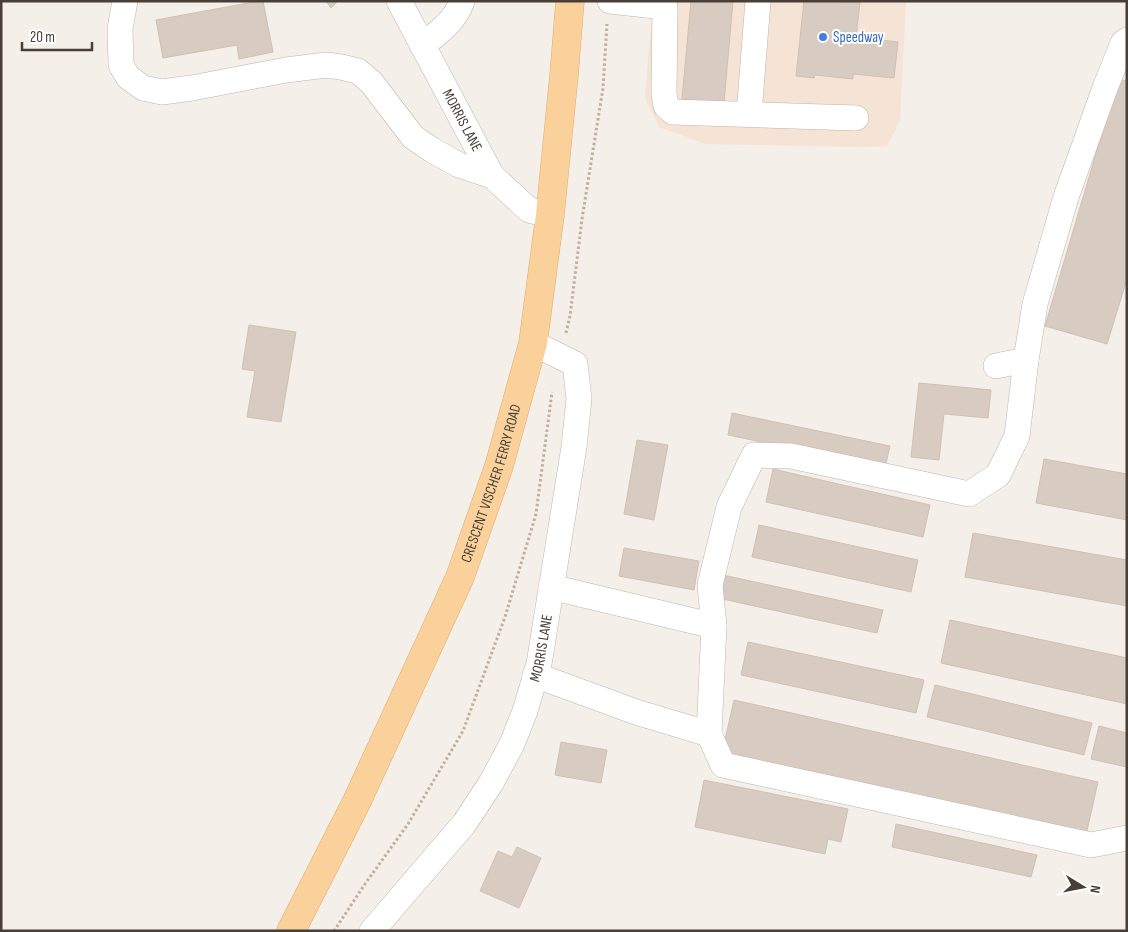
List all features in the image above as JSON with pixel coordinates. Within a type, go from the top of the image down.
[{"type":"main road","name":"CRESCENT VISCHER FERRY ROAD","points":[[291,931],[357,801],[460,577],[499,466],[533,343],[550,215],[570,1]]},
{"type":"street","points":[[125,1],[120,29],[121,64],[128,77],[143,88],[162,92],[286,70],[326,65],[358,71],[371,82],[412,137],[459,165],[492,176]]},
{"type":"street","name":"MORRIS LANE","points":[[399,1],[492,176],[529,210],[550,215]]},
{"type":"street","points":[[422,45],[442,30],[461,7],[462,1]]},
{"type":"street","points":[[610,1],[665,4],[664,94],[666,106],[673,112],[856,118]]},
{"type":"street","points":[[749,114],[758,1]]},
{"type":"street","points":[[1127,40],[1123,43],[1105,88],[1066,197],[1034,304],[1017,436],[998,474],[969,494],[791,456],[754,455],[729,507],[710,586],[714,626],[709,734],[723,765],[1091,845],[1127,838]]},
{"type":"street","name":"MORRIS LANE","points":[[372,931],[464,824],[491,782],[512,744],[525,712],[539,664],[574,447],[579,399],[575,364],[533,343]]},
{"type":"street","points":[[996,366],[1026,360]]},
{"type":"street","points":[[551,587],[714,626]]},
{"type":"street","points":[[535,675],[636,712],[709,734]]},
{"type":"shaded area","points":[[653,1],[906,1],[900,121],[887,146],[705,144],[659,127],[645,98]]},
{"type":"building","points":[[263,1],[273,52],[239,59],[237,45],[163,58],[156,20]]},
{"type":"building","points":[[326,1],[338,1],[331,8]]},
{"type":"building","points":[[691,1],[733,1],[724,103],[682,99]]},
{"type":"building","points":[[804,1],[860,2],[856,37],[898,42],[894,78],[853,74],[853,79],[815,75],[814,78],[796,76]]},
{"type":"building","points":[[1118,79],[1127,81],[1127,279],[1107,344],[1045,326]]},
{"type":"building","points":[[249,325],[296,332],[281,422],[247,417],[255,371],[242,369]]},
{"type":"building","points":[[919,383],[991,390],[988,418],[944,414],[939,460],[911,457]]},
{"type":"building","points":[[732,413],[890,446],[885,468],[728,435]]},
{"type":"building","points":[[637,440],[668,445],[654,520],[624,514]]},
{"type":"building","points":[[1044,459],[1127,474],[1127,520],[1036,503]]},
{"type":"building","points":[[773,469],[930,505],[923,537],[766,502]]},
{"type":"building","points":[[759,525],[918,560],[911,592],[752,557]]},
{"type":"building","points":[[973,533],[1127,560],[1127,606],[965,577]]},
{"type":"building","points":[[624,548],[699,561],[694,590],[619,576]]},
{"type":"building","points":[[723,575],[883,610],[877,633],[718,598]]},
{"type":"building","points":[[950,620],[1127,658],[1127,704],[941,663]]},
{"type":"building","points":[[748,642],[924,680],[916,713],[741,675]]},
{"type":"building","points":[[935,685],[1092,723],[1084,755],[927,717]]},
{"type":"building","points":[[734,700],[1098,782],[1086,835],[722,753]]},
{"type":"building","points":[[1099,726],[1127,733],[1127,767],[1091,759]]},
{"type":"building","points":[[561,742],[607,750],[601,783],[555,775]]},
{"type":"building","points":[[704,780],[848,809],[841,842],[828,839],[825,854],[695,827]]},
{"type":"building","points":[[896,824],[1037,855],[1031,877],[892,847]]},
{"type":"building","points":[[517,847],[541,858],[519,908],[480,891],[498,851],[512,857]]},
{"type":"place","name":"Speedway","points":[[823,37]]}]
